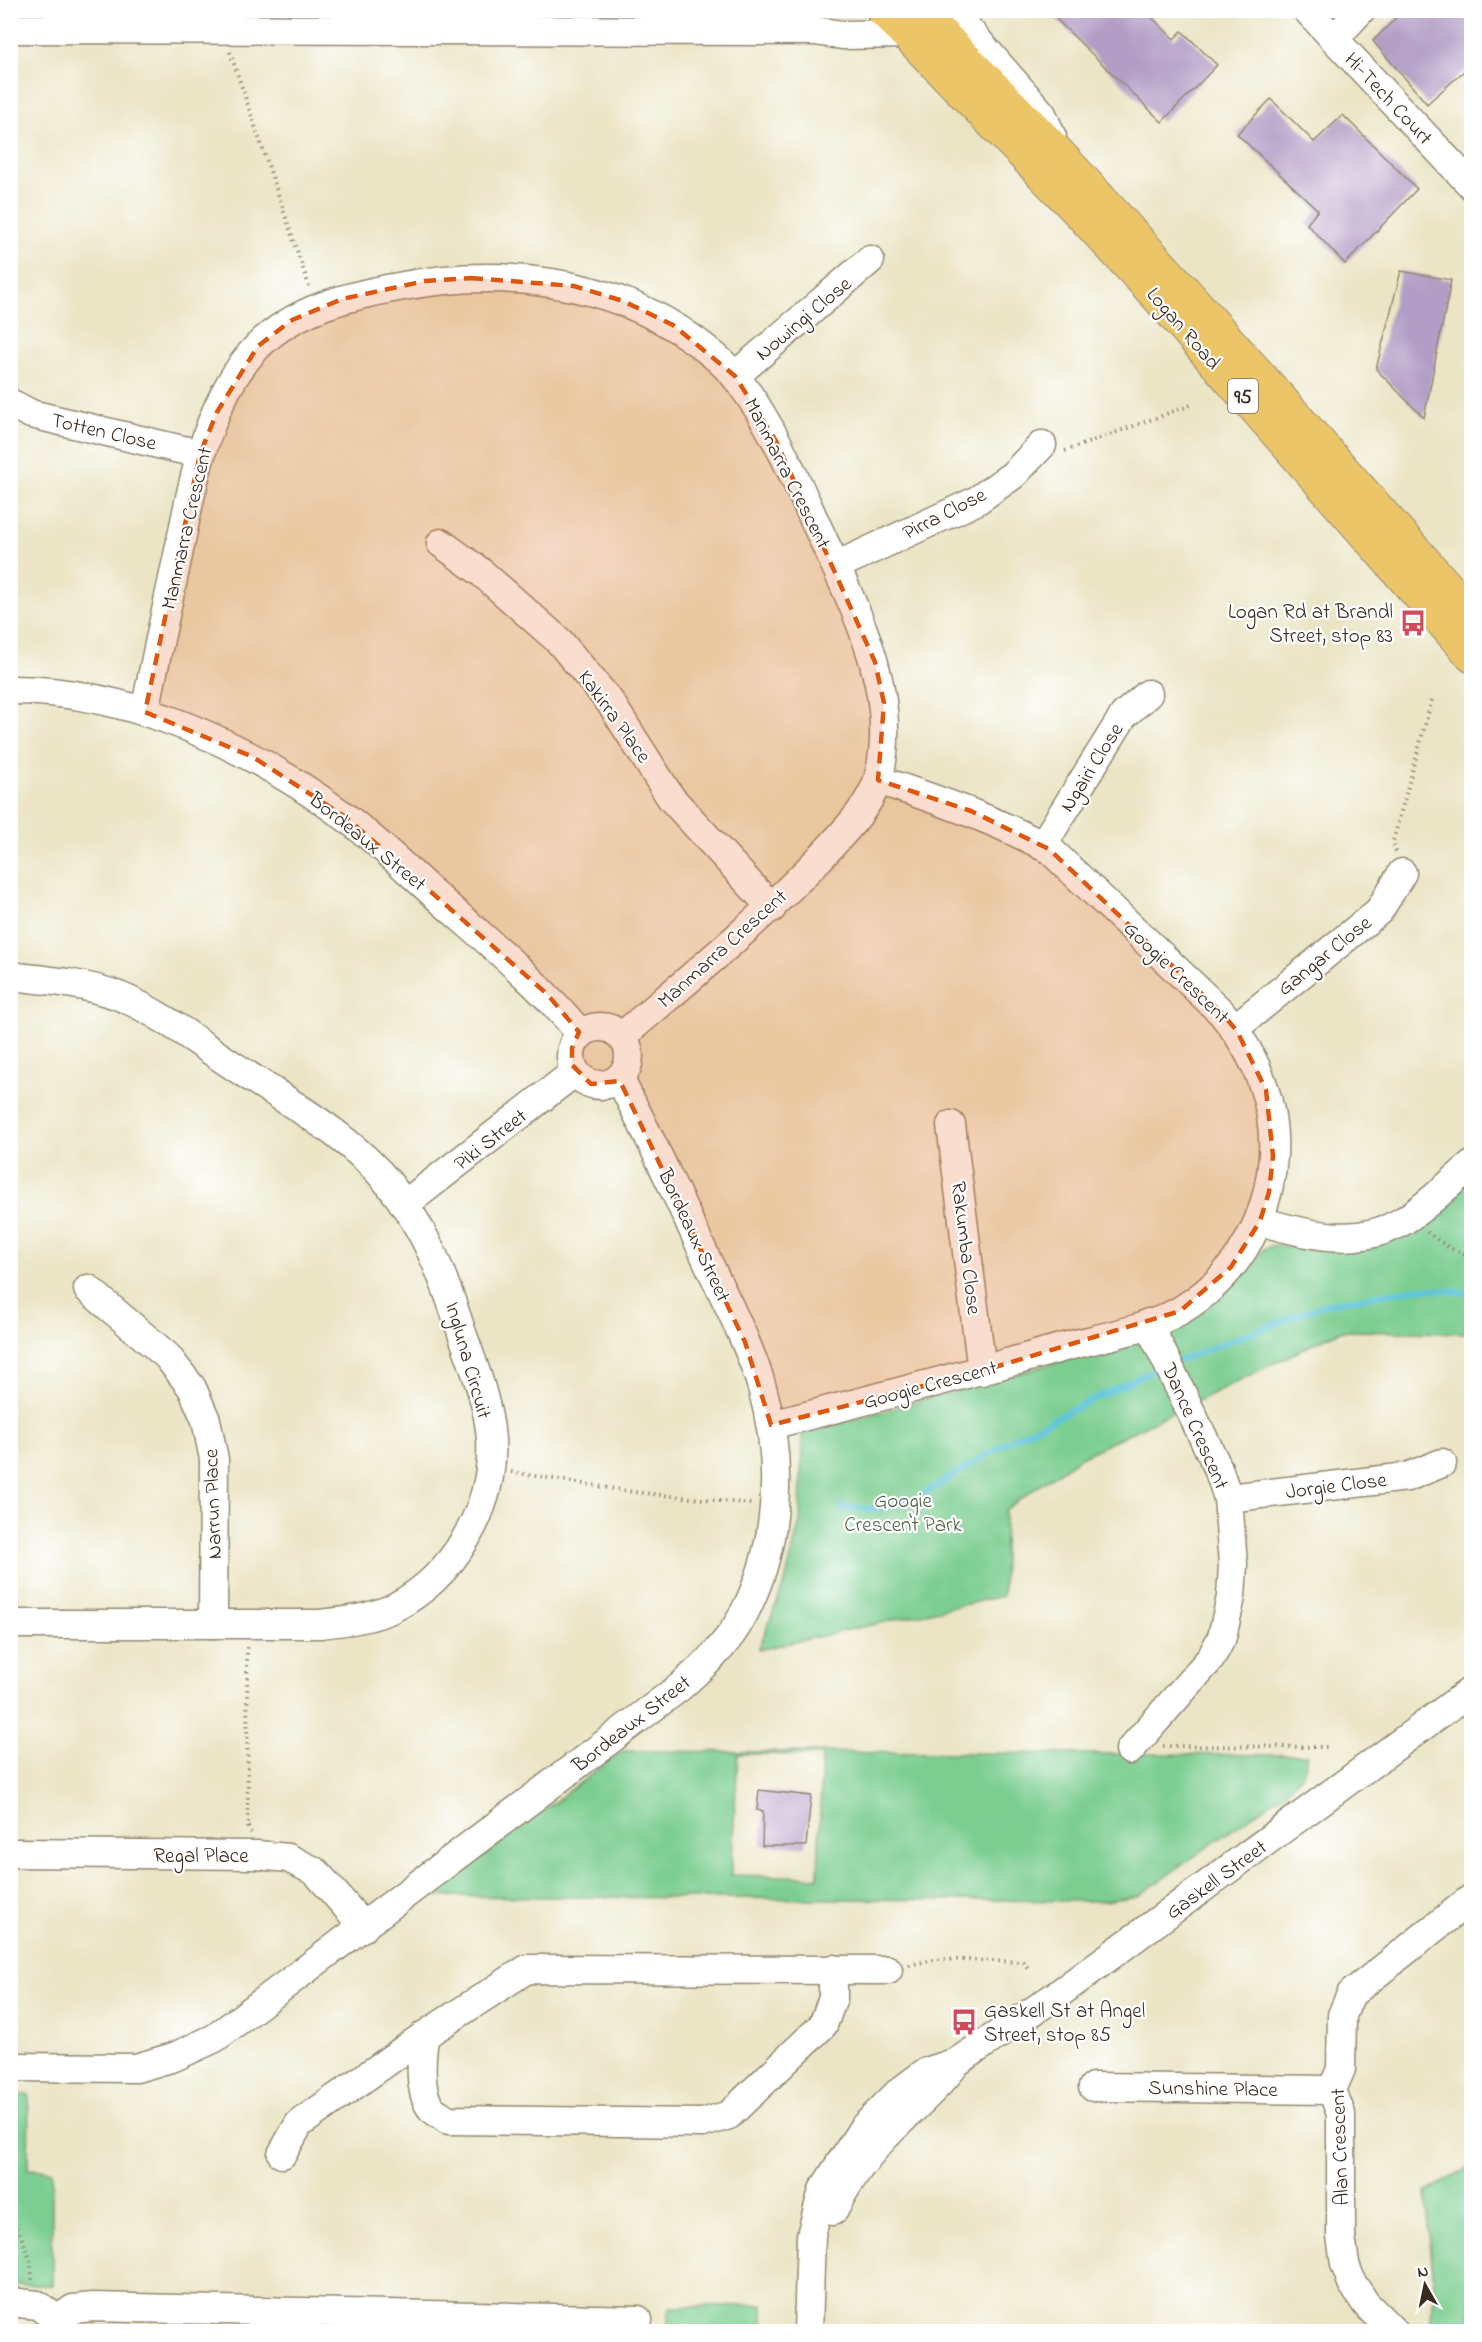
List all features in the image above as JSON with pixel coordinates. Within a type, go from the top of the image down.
[{"type":"main road","name":"Logan Road","points":[[883,10],[913,22],[1060,155],[1272,388],[1472,615]]},
{"type":"main road","name":"Logan Road","points":[[913,22],[1472,656]]},
{"type":"street","points":[[815,31],[839,17],[843,10]]},
{"type":"street","name":"Logan Road","points":[[951,10],[1042,114],[1060,155]]},
{"type":"street","name":"Hi-Tech Court","points":[[1307,10],[1472,186]]},
{"type":"street","points":[[1334,39],[1361,10]]},
{"type":"street","points":[[10,29],[815,31],[842,35],[913,22]]},
{"type":"street","name":"Nowingi Close","points":[[735,375],[870,260]]},
{"type":"street","name":"Manmarra Crescent","points":[[144,712],[200,454],[235,378],[258,346],[292,320],[317,308],[342,300],[425,281],[514,279],[574,286],[623,301],[673,325],[709,351],[735,375],[776,441],[836,566],[875,662],[884,703],[884,744],[878,780],[861,809],[838,838],[772,908],[621,1037]]},
{"type":"street","name":"Totten Close","points":[[10,404],[31,414],[200,454]]},
{"type":"street","name":"Pirra Close","points":[[836,566],[976,501],[1013,475],[1042,445]]},
{"type":"street","name":"Kakirra Place","points":[[441,543],[482,573],[559,641],[610,702],[671,798],[772,908]]},
{"type":"street","name":"Bordeaux Street","points":[[10,690],[79,696],[144,712],[205,735],[253,757],[347,818],[548,994],[581,1034]]},
{"type":"street","name":"Ngairi Close","points":[[1042,846],[1124,715],[1148,694]]},
{"type":"street","name":"Googie Crescent","points":[[771,1425],[982,1371],[1148,1323],[1180,1311],[1205,1292],[1231,1267],[1260,1221],[1271,1174],[1272,1122],[1266,1090],[1252,1057],[1235,1028],[1221,1012],[1042,846],[1017,831],[971,810],[878,780]]},
{"type":"street","name":"Gangar Close","points":[[1235,1028],[1379,910],[1402,873]]},
{"type":"street","name":"Ingluna Circuit","points":[[10,976],[87,986],[119,997],[155,1014],[333,1132],[389,1183],[420,1226],[441,1268],[483,1398],[491,1440],[489,1469],[482,1502],[468,1535],[452,1559],[427,1586],[392,1608],[353,1621],[247,1625],[10,1624]]},
{"type":"street","points":[[606,1028],[621,1037],[626,1045],[628,1062],[619,1078],[601,1085],[591,1084],[575,1072],[572,1065],[572,1048],[581,1034],[589,1029],[606,1028]]},
{"type":"street","name":"Piki Street","points":[[404,1205],[575,1072]]},
{"type":"street","name":"Bordeaux Street","points":[[10,2067],[136,2068],[174,2057],[215,2038],[680,1687],[714,1656],[738,1625],[756,1588],[767,1551],[775,1507],[777,1474],[771,1425],[763,1390],[745,1342],[645,1128],[619,1078]]},
{"type":"street","name":"Rakumba Close","points":[[951,1125],[982,1371]]},
{"type":"street","points":[[1260,1221],[1303,1234],[1336,1238],[1370,1233],[1403,1221],[1472,1165]]},
{"type":"street","name":"Narrun Place","points":[[87,1289],[167,1356],[192,1388],[207,1420],[214,1459],[213,1624]]},
{"type":"street","name":"Dance Crescent","points":[[1130,1750],[1211,1658],[1222,1637],[1231,1598],[1233,1565],[1228,1498],[1218,1468],[1192,1410],[1148,1323]]},
{"type":"street","name":"Jorgie Close","points":[[1228,1498],[1407,1477],[1442,1463]]},
{"type":"street","name":"Gaskell Street","points":[[808,2331],[811,2235],[815,2211],[823,2190],[839,2162],[863,2128],[898,2094],[926,2073],[957,2062],[1057,1995],[1472,1690]]},
{"type":"street","name":"Regal Place","points":[[10,1853],[257,1855],[288,1858],[316,1872],[364,1927]]},
{"type":"street","name":"Alan Crescent","points":[[1394,2331],[1366,2304],[1352,2283],[1345,2264],[1341,2236],[1341,2114],[1332,2090],[1341,2069],[1342,2015],[1352,1994],[1472,1898]]},
{"type":"street","points":[[282,2154],[298,2124],[425,2035],[527,1969],[888,1970]]},
{"type":"street","points":[[425,2035],[420,2061],[424,2084],[431,2107],[448,2120],[703,2123],[729,2115],[823,2025],[833,1998],[832,1970]]},
{"type":"street","name":"Sunshine Place","points":[[1093,2087],[1332,2090]]},
{"type":"street","points":[[21,2302],[57,2326],[73,2309],[93,2307],[638,2320]]},
{"type":"path","points":[[231,30],[229,49],[317,308]]},
{"type":"path","points":[[1042,445],[1064,452],[1191,405]]},
{"type":"path","points":[[1402,873],[1394,841],[1433,696]]},
{"type":"path","points":[[1403,1221],[1418,1225],[1442,1244],[1465,1254],[1472,1254]]},
{"type":"path","points":[[489,1469],[633,1492],[775,1507]]},
{"type":"path","points":[[247,1625],[248,1827],[257,1845],[257,1855]]},
{"type":"path","points":[[1130,1750],[1159,1746],[1330,1748]]},
{"type":"path","points":[[888,1970],[938,1959],[1023,1962],[1029,1968]]},
{"type":"path","points":[[10,2217],[24,2240],[32,2269],[21,2302]]},
{"type":"highlighted area","points":[[471,278],[574,286],[623,301],[673,325],[735,376],[776,441],[875,662],[884,703],[878,780],[971,811],[1049,849],[1221,1012],[1237,1031],[1266,1090],[1273,1156],[1269,1192],[1260,1221],[1231,1267],[1180,1311],[982,1371],[771,1425],[745,1342],[620,1081],[591,1084],[572,1065],[572,1048],[579,1032],[547,994],[347,818],[253,757],[145,712],[200,454],[217,412],[258,346],[292,320],[342,299],[425,281]]},
{"type":"green space","points":[[11,10],[329,11],[10,12]]},
{"type":"green space","points":[[1471,1181],[1471,1333],[1340,1331],[1195,1402],[1158,1332],[1221,1297],[1264,1249],[1274,1245],[1336,1251],[1364,1245]]},
{"type":"green space","name":"Googie Crescent Park","points":[[1147,1337],[1179,1409],[1079,1458],[1005,1510],[1003,1596],[758,1650],[785,1582],[800,1521],[802,1434]]},
{"type":"green space","points":[[622,1751],[1308,1755],[1303,1774],[1283,1794],[1138,1896],[1105,1901],[431,1896]],"holes":[[[738,1754],[822,1755],[818,1877],[731,1875]]]},
{"type":"green space","points":[[11,2095],[29,2095],[28,2169],[52,2171],[52,2285],[11,2285]]},
{"type":"green space","points":[[1471,2165],[1471,2331],[1430,2331],[1434,2286],[1426,2193]]},
{"type":"green space","points":[[763,2305],[763,2331],[666,2331],[670,2307]]},
{"type":"building","points":[[1066,10],[1144,10],[1174,39],[1182,31],[1217,65],[1162,122],[1057,20]]},
{"type":"building","points":[[1404,10],[1472,10],[1472,64],[1427,104],[1373,41]]},
{"type":"building","points":[[1271,99],[1314,142],[1343,115],[1417,189],[1345,264],[1307,224],[1318,210],[1237,134]]},
{"type":"building","points":[[1401,271],[1451,280],[1424,418],[1376,369]]},
{"type":"building","points":[[759,1790],[811,1796],[806,1846],[762,1846],[763,1811],[757,1810]]},
{"type":"waterway","points":[[1175,1362],[1326,1304],[1419,1288],[1472,1293]]},
{"type":"waterway","points":[[841,1507],[873,1509],[912,1501],[1014,1438],[1162,1366]]},
{"type":"place","name":"Logan Rd at Brandl Street, stop 83","points":[[1413,623]]},
{"type":"place","name":"Gaskell St at Angel Street, stop 85","points":[[964,2022]]}]
